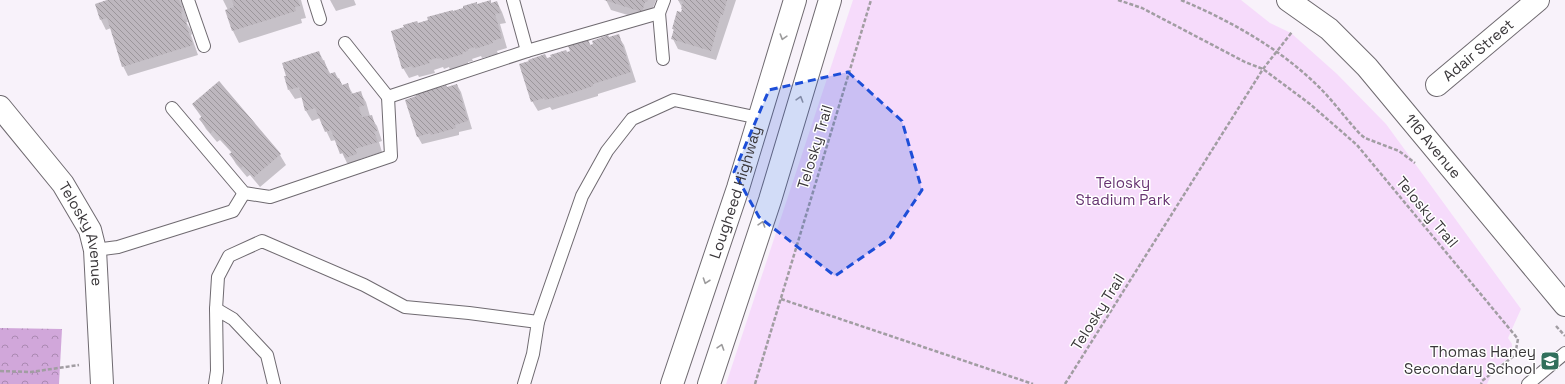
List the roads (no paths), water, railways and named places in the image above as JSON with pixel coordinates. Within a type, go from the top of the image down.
[{"type":"street","name":"Lougheed Highway","points":[[672,384],[738,188],[795,0]]},
{"type":"street","points":[[709,384],[770,200],[830,0]]},
{"type":"street","name":"Adair Street","points":[[1437,85],[1538,0]]},
{"type":"street","name":"116 Avenue","points":[[1297,6],[1329,29],[1367,67],[1565,305]]},
{"type":"street","name":"Telosky Avenue","points":[[0,107],[63,184],[81,212],[90,230],[95,250],[102,384]]},
{"type":"lane","points":[[188,0],[204,46]]},
{"type":"lane","points":[[314,0],[320,19]]},
{"type":"lane","points":[[514,0],[527,51]]},
{"type":"lane","points":[[663,59],[659,13],[664,0]]},
{"type":"lane","points":[[388,97],[527,51],[659,13]]},
{"type":"lane","points":[[172,108],[244,193],[270,197],[391,156],[388,97],[345,43]]},
{"type":"lane","points":[[524,384],[533,354],[538,322],[582,196],[607,151],[632,119],[674,100],[759,118]]},
{"type":"lane","points":[[95,250],[118,247],[233,211],[244,193]]},
{"type":"lane","points":[[215,384],[217,371],[216,309],[218,277],[229,256],[262,241],[364,285],[405,307],[469,313],[538,322]]},
{"type":"lane","points":[[216,309],[233,319],[267,355],[274,384]]},
{"type":"lane","points":[[1528,384],[1565,353]]},
{"type":"place","name":"Thomas Haney Secondary School","points":[[1550,361]]},
{"type":"park label","name":"Telosky Stadium Park","points":[[1123,192]]}]
